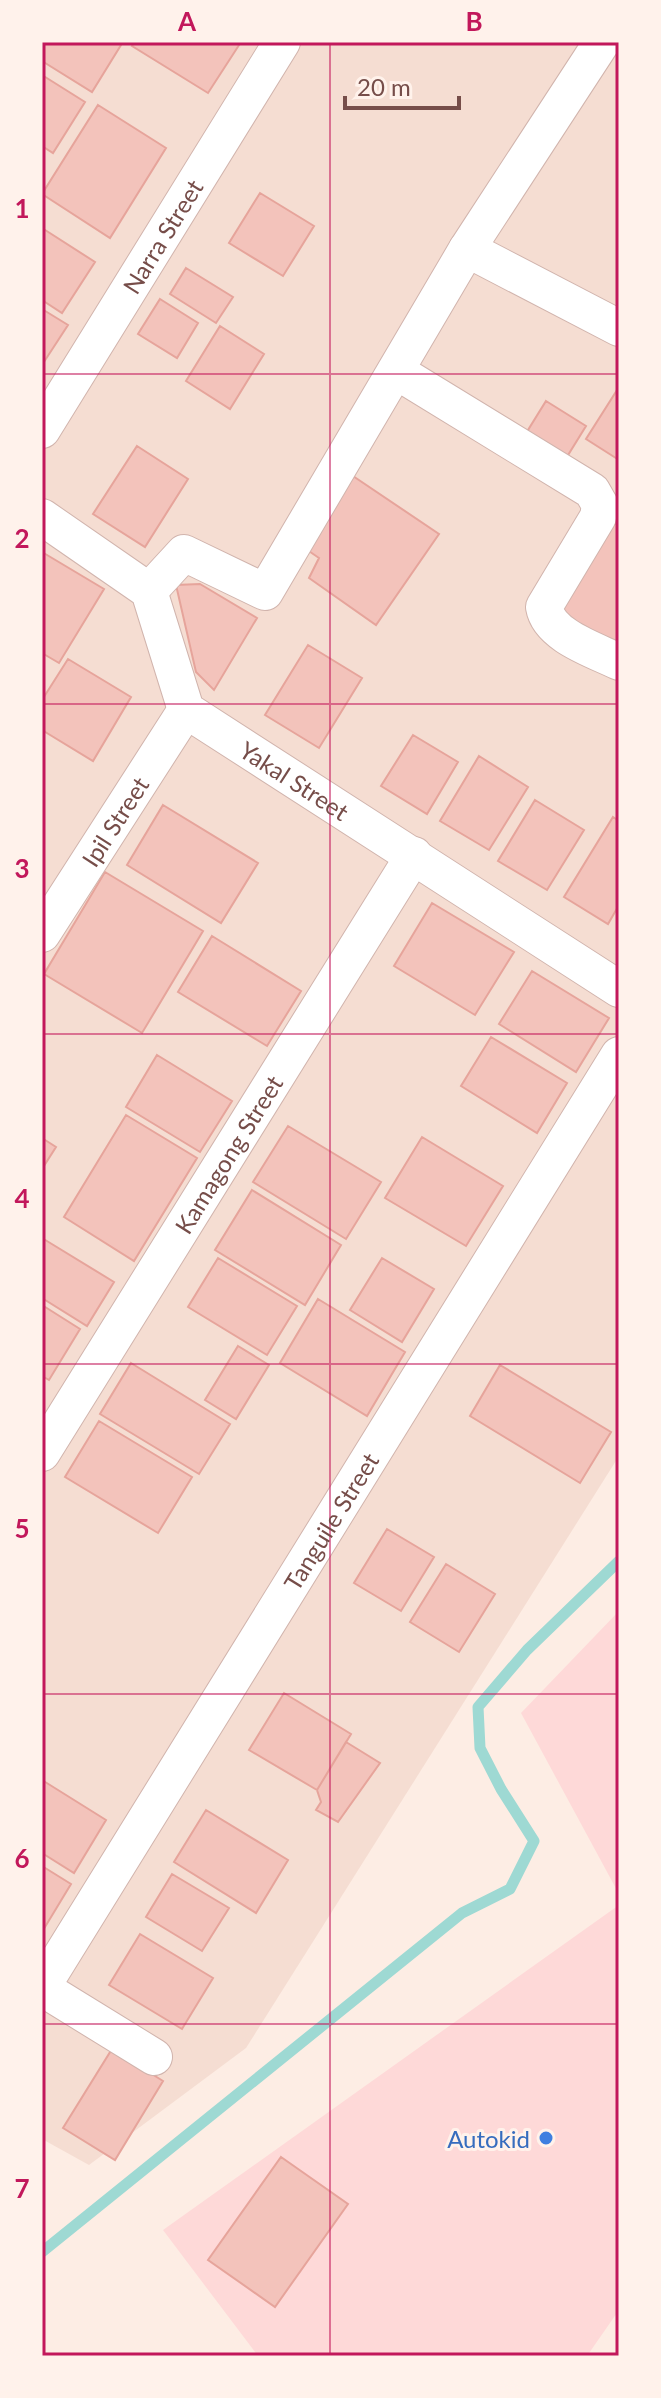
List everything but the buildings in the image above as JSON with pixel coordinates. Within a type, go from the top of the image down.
[{"type":"street","name":"Narra Street","points":[[42,430],[282,42]]},
{"type":"street","points":[[149,591],[184,553],[265,592],[467,249],[602,42]]},
{"type":"street","points":[[467,249],[619,328]]},
{"type":"street","points":[[396,371],[592,491],[600,505],[598,517],[544,607],[546,618],[560,631],[619,662]]},
{"type":"street","points":[[42,517],[149,591],[186,710]]},
{"type":"street","name":"Yakal Street","points":[[186,710],[619,989]]},
{"type":"street","name":"Ipil Street","points":[[42,934],[186,710]]},
{"type":"street","name":"Kamagong Street","points":[[42,1453],[414,855]]},
{"type":"street","name":"Tanguile Street","points":[[42,1988],[619,1055]]},
{"type":"street","points":[[42,1988],[154,2057]]},
{"type":"shaded area","points":[[42,42],[619,42],[619,1456],[246,2048],[89,2165],[42,2139]]},
{"type":"shaded area","points":[[619,1611],[619,1894],[521,1713]]},
{"type":"shaded area","points":[[619,1905],[619,2310],[587,2356],[258,2356],[163,2230]]},
{"type":"waterway","points":[[42,2252],[462,1913],[510,1889],[534,1841],[501,1789],[480,1748],[478,1707],[527,1650],[619,1561]]},
{"type":"place","name":"Autokid","points":[[546,2138]]}]
